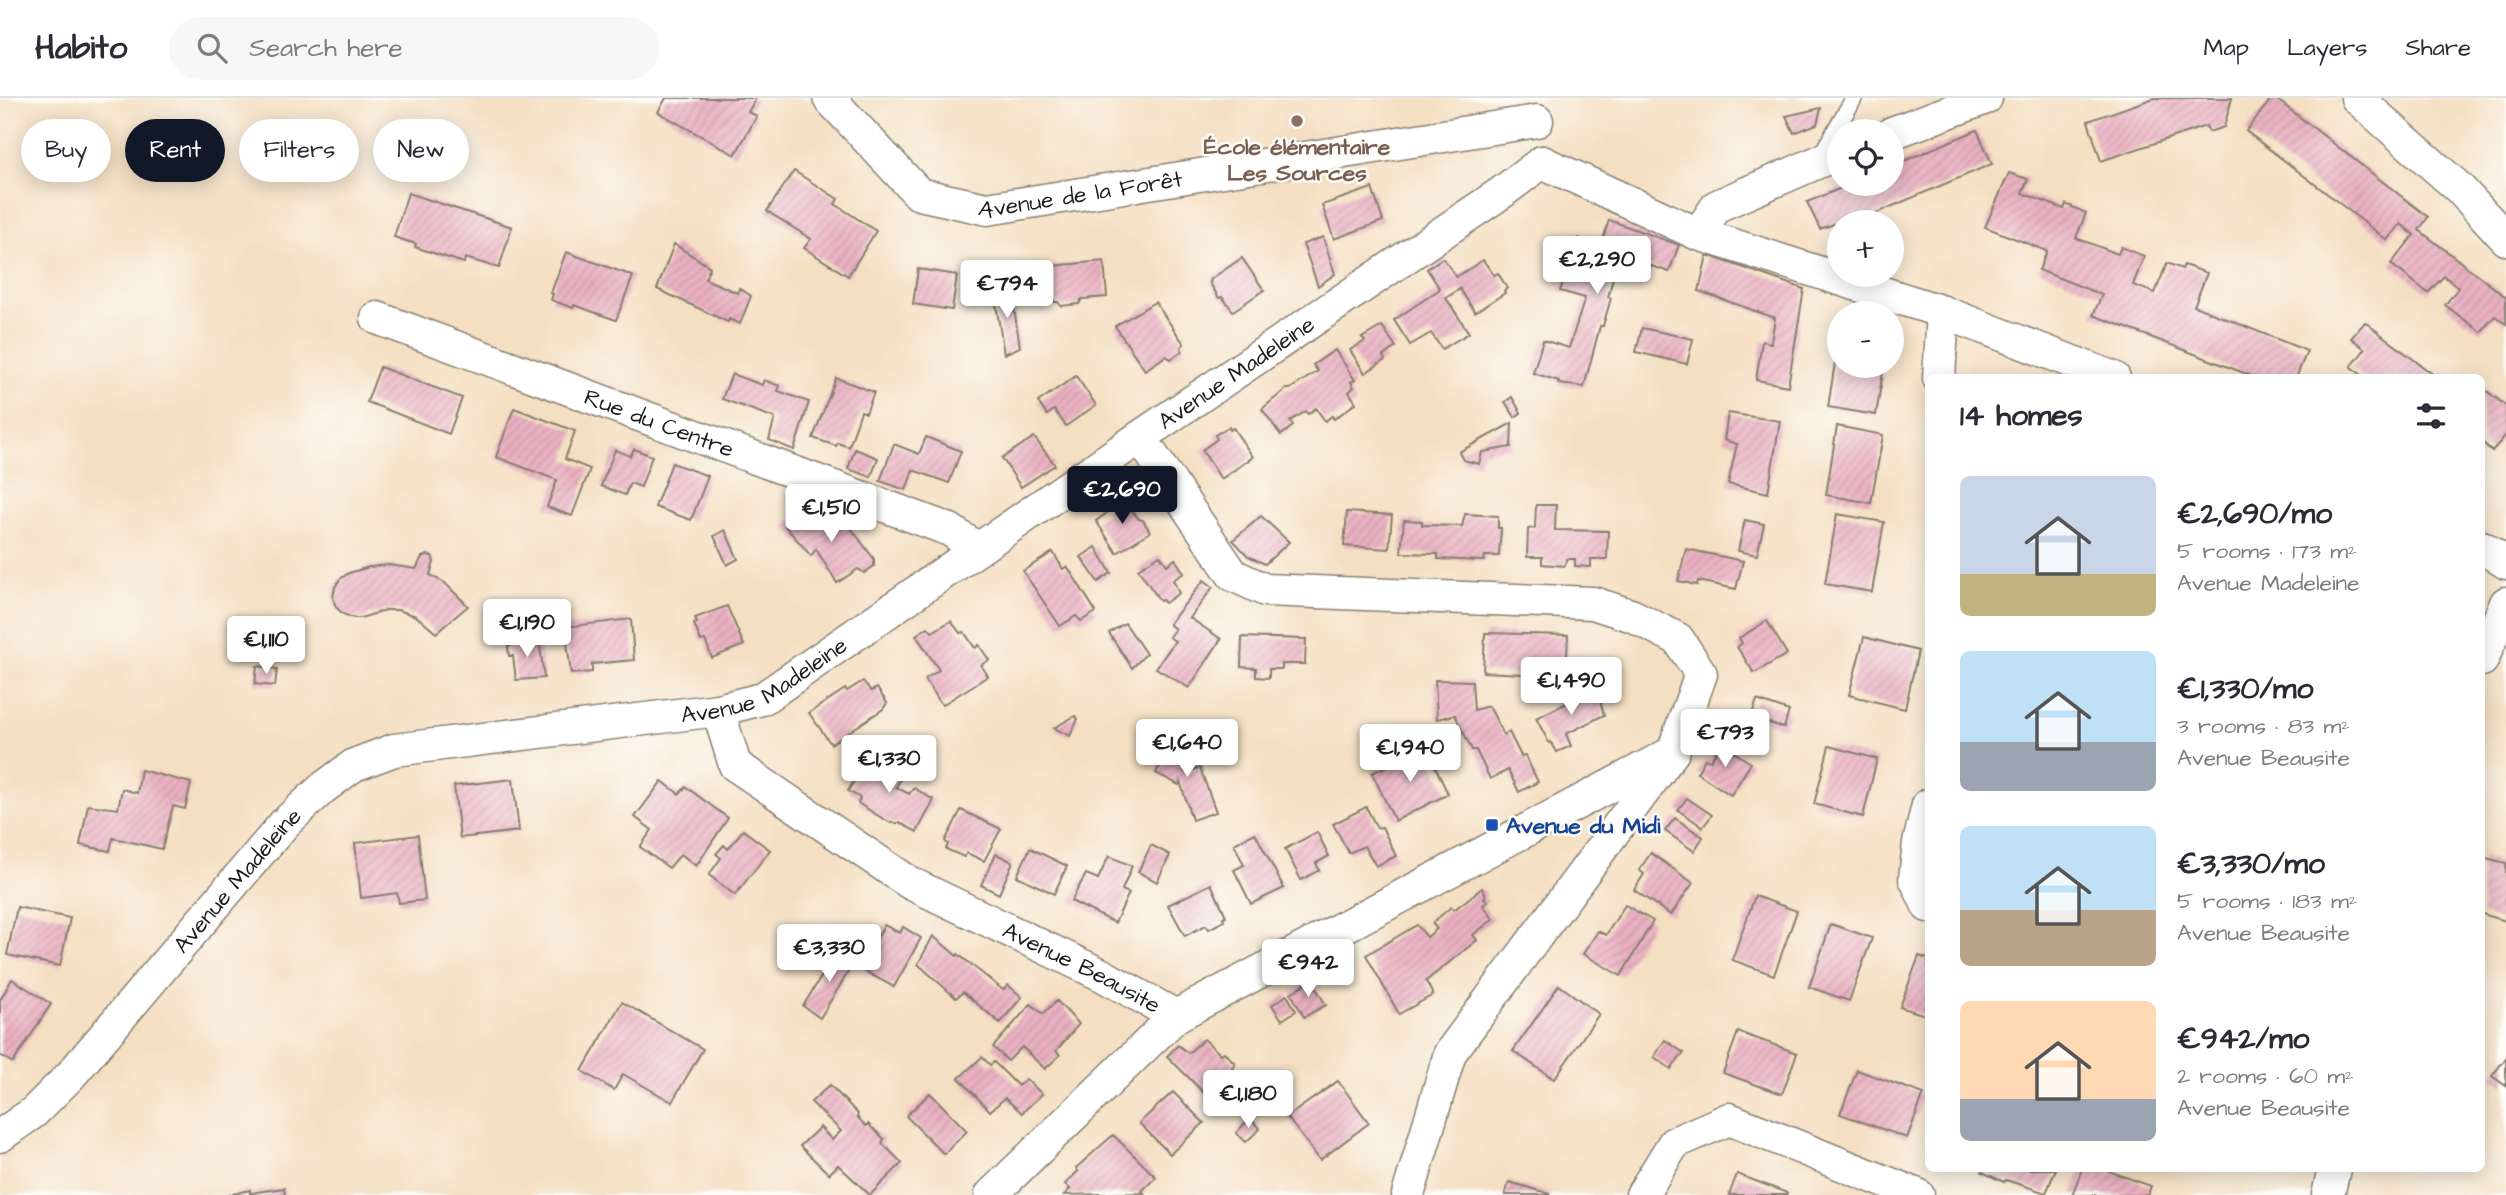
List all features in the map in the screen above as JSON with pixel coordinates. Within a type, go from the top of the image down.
[{"type":"street","name":"Avenue de la Forêt","points":[[829,98],[919,194],[987,209],[1538,110]]},
{"type":"street","points":[[1904,129],[1986,98]]},
{"type":"street","points":[[2357,98],[2459,188],[2506,239]]},
{"type":"street","points":[[1538,110],[1542,162],[1698,234],[1942,312],[2104,374]]},
{"type":"street","points":[[1698,234],[1717,206],[1827,157]]},
{"type":"street","name":"Avenue Madeleine","points":[[0,1136],[34,1112],[71,1074],[284,824],[323,788],[354,765],[394,750],[718,710],[762,699],[1140,437],[1501,194],[1542,162]]},
{"type":"street","points":[[1939,374],[1942,312]]},
{"type":"street","name":"Rue du Centre","points":[[377,318],[950,530],[978,549]]},
{"type":"street","points":[[1140,437],[1233,575],[1265,590],[1593,603],[1633,615],[1678,639],[1700,674],[1673,752],[1450,1053],[1408,1195]]},
{"type":"street","points":[[2485,549],[2506,563]]},
{"type":"street","points":[[2485,653],[2506,603]]},
{"type":"street","name":"Avenue Beausite","points":[[718,710],[735,765],[910,883],[1102,975],[1176,1016],[1673,752]]},
{"type":"street","points":[[1925,818],[1915,878],[1925,900]]},
{"type":"street","points":[[992,1195],[1176,1016]]},
{"type":"street","points":[[1642,1195],[1674,1143],[1729,1119],[1918,1195]]},
{"type":"street","points":[[2328,1195],[2333,1172]]},
{"type":"lane","points":[[1845,119],[1854,98]]},
{"type":"building","points":[[666,98],[756,98],[748,112],[757,116],[735,155],[658,112]]},
{"type":"building","points":[[2154,98],[2232,98],[2224,127],[2209,132],[2206,126],[2101,161],[2088,121]]},
{"type":"building","points":[[2272,98],[2428,217],[2419,230],[2506,297],[2506,324],[2495,316],[2481,332],[2445,305],[2458,288],[2444,276],[2428,293],[2391,264],[2414,235],[2401,224],[2387,240],[2246,131]]},
{"type":"building","points":[[1821,108],[1817,124],[1794,133],[1786,116]]},
{"type":"building","points":[[1977,130],[1992,164],[1883,210],[1827,210],[1827,226],[1820,229],[1807,202],[1827,194],[1827,196],[1904,196],[1904,161]]},
{"type":"building","points":[[794,171],[838,199],[835,204],[876,231],[848,276],[804,248],[811,239],[767,211]]},
{"type":"building","points":[[2009,173],[2028,179],[2022,193],[2064,209],[2066,204],[2086,213],[2076,238],[2118,254],[2121,247],[2144,256],[2133,285],[2155,293],[2167,263],[2182,269],[2184,265],[2207,273],[2194,306],[2307,351],[2298,374],[2247,374],[2093,315],[2102,295],[2039,270],[2047,251],[1985,227]]},
{"type":"building","points":[[1372,188],[1383,221],[1334,239],[1322,205]]},
{"type":"building","points":[[408,193],[512,227],[499,268],[465,258],[464,263],[394,237]]},
{"type":"building","points":[[1609,220],[1679,245],[1669,272],[1619,255],[1608,297],[1611,298],[1603,326],[1600,326],[1584,387],[1558,384],[1559,381],[1533,373],[1543,340],[1569,348],[1585,298],[1560,291],[1578,238],[1601,246]]},
{"type":"building","points":[[1323,237],[1335,274],[1318,286],[1303,244]]},
{"type":"building","points":[[674,244],[710,267],[705,279],[738,293],[739,288],[751,296],[740,324],[729,319],[728,322],[657,289]]},
{"type":"building","points":[[566,252],[633,276],[616,320],[551,300]]},
{"type":"building","points":[[1707,255],[1804,289],[1788,386],[1756,380],[1762,341],[1771,343],[1775,318],[1699,291]]},
{"type":"building","points":[[1242,258],[1264,290],[1233,311],[1222,297],[1219,298],[1210,283],[1211,279]]},
{"type":"building","points":[[1443,258],[1456,277],[1483,260],[1494,275],[1498,273],[1507,288],[1505,293],[1475,312],[1460,289],[1446,298],[1469,333],[1442,349],[1431,333],[1410,345],[1394,320],[1440,289],[1427,269]]},
{"type":"building","points":[[1104,261],[1107,297],[1082,299],[1079,304],[1061,306],[1054,302],[1051,266]]},
{"type":"building","points":[[918,269],[957,275],[952,310],[913,304]]},
{"type":"building","points":[[1011,289],[1020,347],[1004,354],[994,291]]},
{"type":"building","points":[[1155,302],[1184,344],[1182,351],[1171,359],[1166,356],[1145,370],[1115,326]]},
{"type":"building","points":[[2365,322],[2433,374],[2361,374],[2351,367],[2365,349],[2351,338]]},
{"type":"building","points":[[1382,326],[1396,347],[1383,356],[1385,360],[1365,373],[1350,350],[1365,341],[1362,338]]},
{"type":"building","points":[[1642,328],[1693,339],[1687,364],[1636,352]]},
{"type":"building","points":[[1335,350],[1355,380],[1351,382],[1354,387],[1349,392],[1356,403],[1334,419],[1332,416],[1325,421],[1316,408],[1308,414],[1306,411],[1290,421],[1293,426],[1281,435],[1262,409],[1286,389],[1318,371],[1313,365]]},
{"type":"building","points":[[380,367],[462,398],[449,434],[367,402]]},
{"type":"building","points":[[732,374],[762,385],[764,380],[780,386],[778,391],[809,402],[794,450],[769,440],[775,418],[722,399]]},
{"type":"building","points":[[1076,376],[1096,405],[1066,426],[1054,410],[1047,415],[1038,402]]},
{"type":"building","points":[[836,378],[874,392],[866,413],[861,411],[849,447],[838,443],[836,446],[813,438]]},
{"type":"building","points":[[1833,378],[1882,378],[1876,415],[1828,407]]},
{"type":"building","points":[[2485,390],[2506,406],[2506,435],[2492,451],[2485,445]]},
{"type":"building","points":[[1512,397],[1521,413],[1515,417],[1505,402]]},
{"type":"building","points":[[514,408],[575,431],[565,459],[590,469],[572,516],[547,507],[557,480],[496,457]]},
{"type":"building","points":[[1728,413],[1780,421],[1768,493],[1728,484],[1737,444],[1724,440]]},
{"type":"building","points":[[1512,423],[1511,447],[1482,452],[1479,464],[1463,460],[1459,452]]},
{"type":"building","points":[[1837,426],[1883,435],[1871,503],[1826,495]]},
{"type":"building","points":[[1229,427],[1230,430],[1233,428],[1253,457],[1221,479],[1202,450],[1217,439],[1215,435]]},
{"type":"building","points":[[926,437],[961,451],[949,483],[913,470],[906,490],[880,481],[894,444],[919,454]]},
{"type":"building","points":[[1034,437],[1055,465],[1021,487],[1002,458]]},
{"type":"building","points":[[634,449],[652,456],[641,487],[630,483],[625,495],[601,486],[615,450],[630,456]]},
{"type":"building","points":[[855,449],[878,458],[871,477],[848,469]]},
{"type":"building","points":[[672,463],[708,476],[691,520],[655,507]]},
{"type":"building","points":[[1123,499],[1139,519],[1143,520],[1150,532],[1117,553],[1096,521],[1108,512],[1106,509]]},
{"type":"building","points":[[1536,505],[1556,505],[1555,530],[1608,531],[1607,559],[1591,559],[1591,567],[1575,566],[1575,559],[1566,559],[1565,566],[1542,564],[1542,557],[1527,557],[1528,529],[1535,528]]},
{"type":"building","points":[[802,509],[851,528],[874,559],[874,566],[864,573],[858,569],[837,583],[816,549],[811,556],[785,526]]},
{"type":"building","points":[[1347,512],[1392,515],[1389,549],[1344,546]]},
{"type":"building","points":[[1465,514],[1498,516],[1498,528],[1501,528],[1499,556],[1485,556],[1484,561],[1438,559],[1438,554],[1401,553],[1404,520],[1422,521],[1422,525],[1462,526]]},
{"type":"building","points":[[1837,514],[1884,522],[1872,592],[1825,584]]},
{"type":"building","points":[[1261,516],[1289,542],[1265,564],[1248,556],[1233,540]]},
{"type":"building","points":[[1745,520],[1764,524],[1757,555],[1738,551]]},
{"type":"building","points":[[725,530],[738,559],[727,565],[714,536]]},
{"type":"building","points":[[1096,547],[1111,573],[1098,582],[1081,557]]},
{"type":"building","points":[[1686,549],[1743,561],[1736,589],[1698,581],[1697,585],[1678,581]]},
{"type":"building","points":[[1053,552],[1063,569],[1067,566],[1096,612],[1081,621],[1076,616],[1060,626],[1023,571]]},
{"type":"building","points":[[1160,555],[1167,565],[1175,559],[1184,573],[1173,580],[1179,593],[1165,603],[1160,601],[1138,569]]},
{"type":"building","points":[[432,556],[434,562],[430,575],[445,583],[468,606],[436,633],[416,616],[398,610],[386,610],[353,618],[336,607],[333,598],[335,587],[340,579],[349,573],[389,565],[416,569],[422,557]]},
{"type":"building","points":[[1204,580],[1213,587],[1190,618],[1221,639],[1189,688],[1156,668],[1175,641],[1169,637],[1175,629],[1169,624]]},
{"type":"building","points":[[727,606],[744,645],[712,658],[705,640],[701,641],[694,624],[697,623],[695,618]]},
{"type":"building","points":[[631,619],[634,660],[592,664],[592,672],[571,674],[565,627]]},
{"type":"building","points":[[951,621],[960,633],[964,632],[975,648],[979,645],[989,660],[981,665],[988,676],[942,705],[925,679],[939,670],[916,635],[928,627],[932,632]]},
{"type":"building","points":[[1767,621],[1787,654],[1754,673],[1737,647],[1742,643],[1739,638]]},
{"type":"building","points":[[1125,623],[1146,654],[1132,668],[1109,633]]},
{"type":"building","points":[[1485,633],[1568,635],[1566,676],[1483,672]]},
{"type":"building","points":[[1242,637],[1306,639],[1305,664],[1282,664],[1282,669],[1269,669],[1269,678],[1256,677],[1256,668],[1241,667]]},
{"type":"building","points":[[1864,637],[1918,651],[1905,709],[1849,695]]},
{"type":"building","points":[[539,638],[544,678],[516,680],[513,656],[509,656],[508,646],[511,646],[511,641]]},
{"type":"building","points":[[257,666],[277,669],[275,686],[255,684]]},
{"type":"building","points":[[1435,680],[1472,681],[1474,710],[1489,706],[1504,735],[1509,732],[1521,756],[1525,755],[1538,782],[1519,792],[1508,770],[1490,779],[1455,715],[1437,719]]},
{"type":"building","points":[[863,681],[871,691],[877,688],[887,703],[883,709],[831,744],[809,713],[845,689],[847,691]]},
{"type":"building","points":[[1596,686],[1604,715],[1566,734],[1571,746],[1557,752],[1536,718],[1567,703],[1567,693]]},
{"type":"building","points":[[1757,700],[1789,711],[1784,728],[1751,717]]},
{"type":"building","points":[[1075,716],[1078,719],[1070,736],[1054,728]]},
{"type":"building","points":[[1173,738],[1196,750],[1185,772],[1200,768],[1216,812],[1192,820],[1180,781],[1179,785],[1156,773]]},
{"type":"building","points":[[1721,744],[1751,763],[1731,795],[1697,773],[1705,759],[1710,761]]},
{"type":"building","points":[[1829,746],[1877,759],[1863,817],[1814,804]]},
{"type":"building","points":[[1426,747],[1448,794],[1395,821],[1372,773]]},
{"type":"building","points":[[871,753],[904,772],[896,787],[909,794],[914,788],[934,800],[917,832],[880,817],[858,803],[860,798],[848,791]]},
{"type":"building","points":[[141,770],[191,783],[185,809],[173,806],[162,849],[113,838],[110,851],[80,845],[88,805],[118,809],[122,789],[137,793]]},
{"type":"building","points":[[513,779],[519,831],[460,838],[454,786]]},
{"type":"building","points":[[662,781],[679,794],[686,787],[728,818],[696,866],[681,854],[669,868],[640,847],[652,830],[635,817]]},
{"type":"building","points":[[1687,798],[1712,815],[1703,827],[1678,810]]},
{"type":"building","points":[[1366,807],[1377,828],[1382,827],[1396,856],[1376,866],[1364,846],[1349,853],[1333,824]]},
{"type":"building","points":[[961,810],[1001,829],[984,861],[967,853],[964,857],[946,849],[948,844],[945,841]]},
{"type":"building","points":[[1675,818],[1703,837],[1694,851],[1665,831]]},
{"type":"building","points":[[743,830],[770,850],[735,895],[709,875],[721,858],[716,854],[724,845],[728,849]]},
{"type":"building","points":[[1317,832],[1329,856],[1316,863],[1319,870],[1301,880],[1285,849]]},
{"type":"building","points":[[1255,833],[1284,888],[1251,904],[1234,870],[1244,865],[1234,844]]},
{"type":"building","points":[[418,835],[425,900],[399,903],[397,893],[361,898],[355,843]]},
{"type":"building","points":[[1151,845],[1170,855],[1157,882],[1138,872]]},
{"type":"building","points":[[1030,848],[1067,866],[1054,894],[1017,876]]},
{"type":"building","points":[[1651,853],[1693,883],[1671,915],[1634,890],[1644,874],[1639,870]]},
{"type":"building","points":[[996,854],[1013,862],[999,894],[981,885]]},
{"type":"building","points":[[1109,856],[1132,866],[1122,890],[1129,893],[1115,923],[1071,901],[1086,874],[1098,879]]},
{"type":"building","points":[[2485,858],[2506,863],[2506,921],[2485,915]]},
{"type":"building","points":[[1211,884],[1226,916],[1223,917],[1224,921],[1209,929],[1206,925],[1185,936],[1168,905]]},
{"type":"building","points":[[1482,888],[1486,895],[1484,898],[1488,901],[1483,905],[1493,919],[1473,935],[1477,940],[1426,981],[1433,995],[1399,1014],[1366,955],[1417,925],[1427,937],[1437,929],[1432,923],[1451,907],[1454,910]]},
{"type":"building","points":[[1755,896],[1797,911],[1774,975],[1732,960]]},
{"type":"building","points":[[1625,905],[1653,921],[1621,976],[1583,954],[1598,931],[1606,935]]},
{"type":"building","points":[[17,907],[70,918],[60,966],[7,955]]},
{"type":"building","points":[[1831,924],[1872,938],[1849,1001],[1809,987]]},
{"type":"building","points":[[884,925],[900,933],[903,927],[921,938],[894,987],[864,971],[874,950],[871,949]]},
{"type":"building","points":[[933,936],[1003,990],[1008,985],[1022,997],[1000,1023],[963,992],[956,998],[918,964]]},
{"type":"building","points":[[838,950],[855,961],[820,1018],[803,1006]]},
{"type":"building","points":[[1919,956],[1925,958],[1925,1015],[1900,1007]]},
{"type":"building","points":[[12,979],[51,1004],[13,1063],[0,1055],[0,1000]]},
{"type":"building","points":[[1311,980],[1326,1005],[1304,1017],[1291,993]]},
{"type":"building","points":[[1559,985],[1599,1014],[1554,1079],[1513,1051]]},
{"type":"building","points":[[1287,995],[1296,1011],[1282,1020],[1272,1005]]},
{"type":"building","points":[[1057,1001],[1079,1024],[1056,1051],[1060,1055],[1045,1069],[1022,1047],[1008,1061],[993,1047],[1031,1004],[1043,1014]]},
{"type":"building","points":[[622,1002],[703,1049],[672,1102],[623,1074],[614,1090],[582,1071]]},
{"type":"building","points":[[1738,1032],[1797,1053],[1782,1094],[1723,1073]]},
{"type":"building","points":[[1204,1039],[1235,1063],[1232,1067],[1234,1071],[1207,1096],[1167,1056],[1178,1045],[1188,1053]]},
{"type":"building","points":[[1665,1040],[1684,1053],[1671,1069],[1654,1057]]},
{"type":"building","points":[[982,1057],[990,1065],[994,1062],[1018,1086],[1026,1079],[1042,1094],[1022,1113],[1005,1098],[990,1111],[959,1078]]},
{"type":"building","points":[[2506,1058],[2506,1086],[2492,1076]]},
{"type":"building","points":[[1857,1070],[1924,1094],[1907,1138],[1840,1114]]},
{"type":"building","points":[[1338,1081],[1369,1123],[1320,1160],[1287,1117]]},
{"type":"building","points":[[830,1085],[866,1126],[868,1124],[884,1139],[882,1143],[902,1163],[870,1195],[838,1165],[829,1174],[800,1146],[820,1127],[832,1140],[841,1131],[811,1102]]},
{"type":"building","points":[[1173,1092],[1204,1123],[1170,1154],[1139,1123]]},
{"type":"building","points":[[930,1093],[967,1131],[944,1154],[906,1116]]},
{"type":"building","points":[[1250,1118],[1260,1129],[1246,1142],[1236,1133]]},
{"type":"building","points":[[1113,1135],[1156,1177],[1142,1191],[1144,1193],[1064,1195],[1070,1189],[1065,1184],[1078,1171],[1076,1168]]},
{"type":"building","points":[[1982,1172],[2055,1172],[2046,1193],[2006,1180],[2004,1182]]},
{"type":"building","points":[[2081,1172],[2111,1172],[2151,1186],[2148,1195],[2072,1195]]},
{"type":"building","points":[[1737,1174],[1787,1193],[1729,1195]]},
{"type":"building","points":[[1509,1182],[1550,1194],[1550,1195],[1505,1195]]},
{"type":"building","points":[[284,1188],[285,1195],[228,1195],[250,1190],[250,1193]]},
{"type":"place","name":"École élémentaire Les Sources","points":[[1297,121]]},
{"type":"place","name":"Avenue du Midi","points":[[1492,825]]}]
